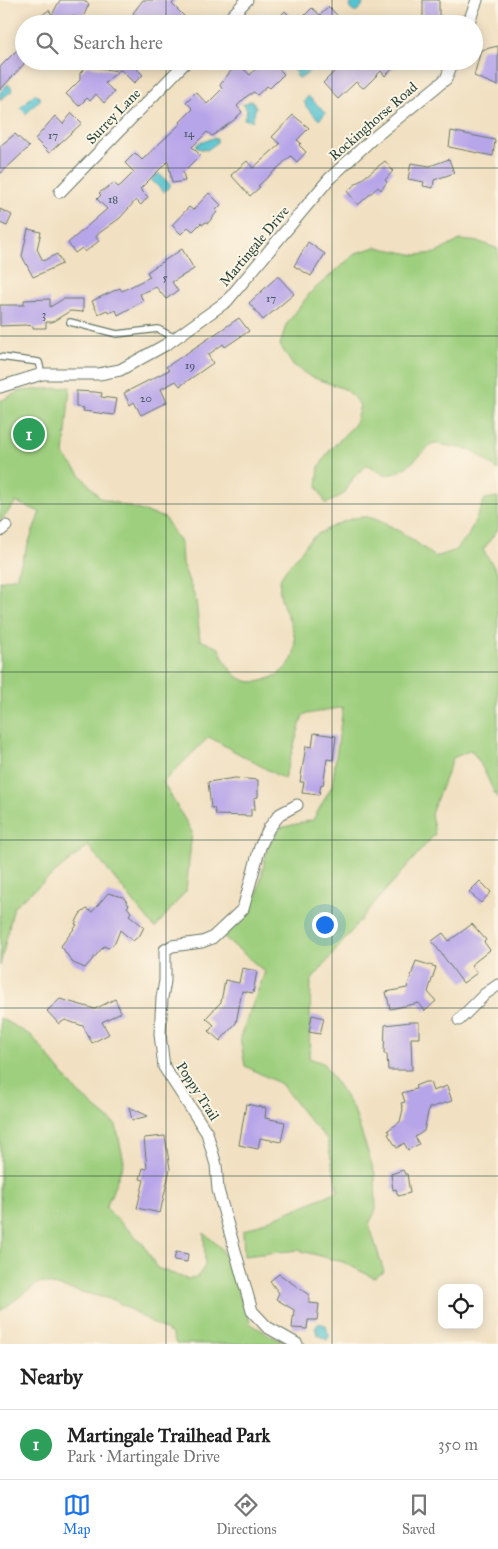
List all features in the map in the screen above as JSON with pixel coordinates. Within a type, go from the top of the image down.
[{"type":"street","points":[[233,15],[247,0]]},
{"type":"street","points":[[471,15],[477,0]]},
{"type":"street","name":"Surrey Lane","points":[[60,192],[178,70]]},
{"type":"street","name":"Rockinghorse Road","points":[[329,179],[371,140],[446,79],[450,70]]},
{"type":"street","name":"Martingale Drive","points":[[0,387],[42,374],[99,374],[120,370],[175,338],[227,301],[329,179]]},
{"type":"street","name":"Poppy Trail","points":[[297,805],[280,814],[269,828],[260,847],[243,909],[212,938],[202,942],[172,946],[165,950],[165,981],[160,1034],[164,1067],[207,1132],[216,1165],[218,1190],[252,1311],[267,1327],[297,1344]]},
{"type":"street","points":[[459,1020],[485,994],[498,985]]},
{"type":"lane","points":[[70,322],[117,334],[158,329],[175,338]]},
{"type":"lane","points":[[0,358],[39,362],[42,374]]},
{"type":"green space","points":[[460,240],[480,242],[498,249],[498,470],[472,450],[433,443],[405,468],[392,474],[385,474],[367,465],[353,478],[344,494],[326,504],[317,486],[319,467],[330,450],[355,424],[360,405],[347,390],[309,376],[292,364],[280,345],[286,325],[310,293],[356,253],[376,247],[416,255],[436,253]]},
{"type":"green space","points":[[70,387],[64,455],[100,498],[165,518],[181,544],[182,563],[196,600],[200,640],[219,648],[228,666],[240,678],[247,681],[255,682],[275,676],[286,668],[293,657],[294,636],[282,601],[280,581],[285,570],[311,539],[322,531],[338,524],[354,518],[367,517],[384,523],[412,539],[435,557],[454,551],[468,536],[485,499],[498,497],[498,529],[483,550],[498,573],[498,799],[471,750],[453,758],[431,814],[435,834],[371,907],[311,981],[309,1058],[323,1063],[354,1110],[375,1174],[376,1210],[369,1224],[384,1272],[374,1278],[343,1262],[298,1250],[244,1256],[243,1231],[338,1191],[327,1139],[308,1119],[281,1084],[245,1066],[240,1037],[265,972],[223,936],[257,896],[268,846],[280,828],[313,820],[332,786],[343,707],[303,715],[284,779],[209,737],[163,782],[192,832],[186,891],[155,928],[88,846],[14,906],[0,966],[0,581],[16,577],[40,512],[16,502],[0,522],[0,401],[20,391]]},
{"type":"green space","points":[[0,1018],[32,1036],[78,1093],[116,1125],[124,1162],[106,1208],[144,1245],[157,1268],[187,1279],[197,1277],[205,1266],[204,1233],[221,1248],[251,1324],[285,1344],[176,1344],[172,1334],[114,1300],[40,1282],[0,1311]]},
{"type":"water","points":[[357,0],[363,0],[362,6],[354,12],[350,9],[350,5]]},
{"type":"water","points":[[309,70],[306,75],[299,78],[296,76],[295,71]]},
{"type":"water","points":[[8,84],[13,90],[0,100],[0,92]]},
{"type":"water","points":[[35,93],[41,99],[26,114],[20,108]]},
{"type":"water","points":[[308,96],[326,113],[319,120],[305,106],[304,102]]},
{"type":"water","points":[[252,100],[256,107],[252,121],[244,119],[247,110],[243,104]]},
{"type":"water","points":[[213,138],[217,139],[217,143],[207,150],[197,148],[197,144]]},
{"type":"water","points":[[158,173],[171,185],[164,192],[151,180]]},
{"type":"water","points":[[318,1323],[326,1325],[329,1337],[327,1340],[317,1334],[315,1327]]},
{"type":"building","points":[[60,0],[83,0],[89,4],[84,15],[52,15]]},
{"type":"building","points":[[143,0],[176,0],[172,4],[183,15],[135,15],[133,13]]},
{"type":"building","points":[[423,0],[439,0],[439,15],[423,15]]},
{"type":"building","points":[[329,7],[337,15],[320,15]]},
{"type":"building","points":[[312,8],[320,15],[305,15]]},
{"type":"building","points":[[49,10],[52,15],[42,15]]},
{"type":"building","points":[[285,11],[289,15],[281,15]]},
{"type":"building","points":[[498,46],[498,86],[474,76],[476,70],[483,70],[483,50]]},
{"type":"building","points":[[15,52],[15,70],[18,70],[0,90],[0,67]]},
{"type":"building","points":[[83,70],[121,70],[105,83],[114,92],[104,103],[96,94],[90,101],[87,98],[79,106],[66,94],[80,80],[80,73]]},
{"type":"building","points":[[121,70],[138,70],[143,75],[134,83]]},
{"type":"building","points":[[232,70],[245,70],[250,75],[255,70],[280,70],[284,74],[270,88],[267,86],[257,95],[254,92],[247,96],[237,106],[242,112],[234,120],[212,136],[207,132],[192,147],[200,155],[183,172],[185,181],[172,183],[168,161],[140,189],[148,197],[141,205],[136,200],[120,218],[98,234],[96,237],[99,241],[85,252],[82,248],[75,253],[68,243],[107,209],[97,199],[101,195],[99,193],[114,183],[118,187],[134,172],[125,163],[135,153],[142,160],[181,123],[193,109],[186,102],[196,92],[207,104],[222,89],[220,85]]},
{"type":"building","points":[[336,70],[391,70],[385,76],[381,71],[363,88],[356,82],[338,99],[323,83]]},
{"type":"building","points":[[72,113],[82,123],[49,153],[35,139],[55,116],[63,124]]},
{"type":"building","points":[[293,115],[309,128],[297,140],[306,152],[297,162],[291,156],[258,186],[260,187],[250,196],[231,175],[247,161],[253,168],[280,144],[272,137]]},
{"type":"building","points":[[451,131],[495,140],[493,156],[449,147]]},
{"type":"building","points":[[15,134],[29,147],[0,174],[0,146]]},
{"type":"building","points":[[449,159],[454,173],[434,180],[433,188],[423,186],[424,182],[408,179],[411,163],[430,166]]},
{"type":"building","points":[[385,161],[393,171],[385,180],[387,182],[381,190],[378,187],[358,205],[347,191]]},
{"type":"building","points":[[209,193],[221,205],[216,210],[217,212],[208,223],[206,222],[202,225],[201,223],[193,231],[188,227],[181,234],[172,225],[189,207],[193,210]]},
{"type":"building","points":[[0,209],[12,215],[7,226],[0,223]]},
{"type":"building","points":[[28,229],[41,232],[37,249],[43,261],[57,254],[62,264],[33,277],[22,256]]},
{"type":"building","points":[[308,242],[325,254],[311,276],[294,266]]},
{"type":"building","points":[[182,249],[194,269],[172,282],[178,291],[166,299],[156,287],[140,294],[143,301],[118,315],[116,310],[109,313],[107,310],[98,314],[92,301],[120,288],[122,291],[150,277],[147,272]]},
{"type":"building","points":[[278,276],[294,294],[263,320],[249,303]]},
{"type":"building","points":[[50,299],[50,307],[63,299],[83,299],[83,312],[70,311],[52,322],[46,322],[46,328],[33,328],[33,326],[25,325],[0,326],[0,305],[24,305],[24,300]]},
{"type":"building","points":[[239,318],[249,331],[225,347],[223,344],[208,355],[213,363],[180,386],[176,381],[161,389],[167,402],[141,415],[134,402],[130,405],[124,393],[169,370],[166,367]]},
{"type":"building","points":[[76,391],[102,393],[101,397],[117,399],[114,415],[83,411],[84,408],[76,407]]},
{"type":"building","points":[[314,733],[336,736],[333,760],[327,759],[323,785],[321,784],[319,795],[302,793],[304,782],[300,782],[306,746],[312,747]]},
{"type":"building","points":[[235,778],[258,780],[258,797],[254,798],[255,809],[251,809],[251,816],[216,815],[214,808],[211,808],[208,782]]},
{"type":"building","points":[[480,881],[491,892],[481,903],[469,892]]},
{"type":"building","points":[[108,893],[123,897],[129,905],[127,907],[131,912],[129,915],[144,927],[140,935],[133,941],[120,930],[115,943],[108,948],[104,946],[85,968],[73,963],[61,946],[77,925],[75,924],[80,914],[87,909],[92,912]]},
{"type":"building","points":[[472,924],[486,940],[484,942],[490,950],[471,965],[477,973],[463,983],[432,941],[443,933],[449,941]]},
{"type":"building","points":[[416,961],[436,967],[428,992],[436,1001],[425,1011],[419,1003],[390,1009],[386,992],[407,988]]},
{"type":"building","points":[[242,968],[257,971],[253,993],[242,991],[236,1023],[220,1041],[209,1031],[214,1025],[206,1018],[221,1002],[225,980],[239,983]]},
{"type":"building","points":[[60,999],[95,1009],[115,999],[121,1012],[102,1022],[109,1034],[92,1043],[83,1026],[65,1020],[59,1024],[47,1011]]},
{"type":"building","points":[[312,1015],[324,1018],[320,1034],[309,1032]]},
{"type":"building","points":[[419,1022],[419,1038],[411,1038],[412,1070],[388,1070],[387,1054],[384,1054],[385,1025]]},
{"type":"building","points":[[430,1082],[433,1091],[447,1086],[452,1101],[429,1108],[424,1131],[415,1137],[419,1144],[408,1150],[404,1143],[397,1148],[388,1134],[390,1133],[388,1130],[400,1122],[403,1109],[401,1103],[405,1102],[402,1093],[416,1089],[415,1086]]},
{"type":"building","points":[[246,1104],[266,1108],[265,1118],[285,1122],[281,1142],[260,1138],[258,1149],[239,1145]]},
{"type":"building","points":[[129,1107],[148,1116],[132,1120]]},
{"type":"building","points":[[165,1136],[170,1169],[160,1213],[137,1208],[144,1180],[140,1179],[143,1168],[147,1169],[144,1138]]},
{"type":"building","points":[[403,1170],[407,1174],[410,1193],[398,1196],[396,1189],[393,1190],[391,1174]]},
{"type":"building","points":[[176,1252],[188,1254],[187,1262],[174,1260]]},
{"type":"building","points":[[279,1274],[309,1295],[309,1303],[319,1304],[317,1320],[308,1320],[307,1329],[292,1328],[294,1310],[276,1299],[279,1293],[270,1281]]},
{"type":"place","name":"Martingale Trailhead Park","points":[[29,434]]}]
